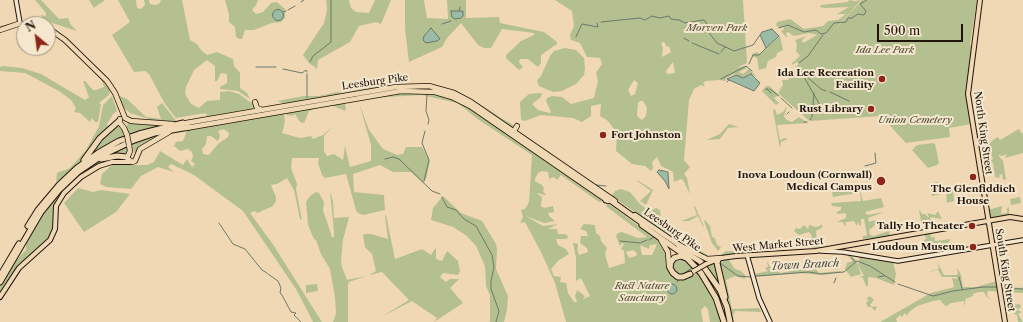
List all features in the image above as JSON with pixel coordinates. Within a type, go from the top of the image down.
[{"type":"highway","points":[[0,30],[16,22]]},
{"type":"highway","points":[[56,34],[65,40],[114,89],[122,112],[123,121]]},
{"type":"highway","points":[[102,76],[114,94],[128,134],[130,145],[128,158]]},
{"type":"highway","name":"Leesburg Pike","points":[[0,276],[38,210],[59,185],[77,168],[98,153],[124,139],[148,131],[183,123],[405,86],[429,86],[453,95],[459,100],[468,102],[504,124],[701,262],[717,284],[727,307],[730,322]]},
{"type":"highway","name":"Leesburg Pike","points":[[0,282],[34,223],[62,187],[85,167],[112,150],[132,141],[155,133],[401,91],[426,90],[453,95]]},
{"type":"highway","points":[[462,93],[468,102],[457,104],[453,95],[462,93]]},
{"type":"highway","points":[[459,100],[464,100],[504,124]]},
{"type":"highway","points":[[255,102],[258,109],[272,108]]},
{"type":"highway","name":"Leesburg Pike","points":[[468,102],[546,159],[614,205],[690,260],[710,286],[718,302],[724,322]]},
{"type":"highway","points":[[122,112],[128,118],[135,120],[167,124],[183,123]]},
{"type":"highway","points":[[77,168],[100,138],[123,121],[135,120]]},
{"type":"highway","points":[[517,126],[514,134],[546,159]]},
{"type":"highway","points":[[85,167],[108,157],[122,155],[134,161],[135,156],[140,149],[157,138],[169,132],[189,127]]},
{"type":"highway","points":[[130,145],[135,156]]},
{"type":"highway","points":[[128,158],[135,156]]},
{"type":"highway","points":[[598,194],[604,200],[604,204],[614,205]]},
{"type":"highway","points":[[606,200],[610,200],[701,262]]},
{"type":"highway","points":[[642,225],[667,248],[669,254],[669,268],[672,275],[682,278],[692,272]]},
{"type":"highway","points":[[678,246],[708,262],[720,259]]},
{"type":"highway","points":[[690,260],[682,256],[677,256],[672,260],[670,266],[671,271],[676,276],[682,277],[692,272]]},
{"type":"highway","points":[[720,259],[717,263],[727,307]]},
{"type":"main road","points":[[16,0],[18,16]]},
{"type":"main road","name":"North King Street","points":[[980,0],[968,94],[988,221]]},
{"type":"main road","points":[[0,297],[19,268],[50,240],[54,229],[56,206],[64,193],[81,177],[96,168],[108,163],[120,162],[128,158]]},
{"type":"main road","name":"West Market Street","points":[[720,259],[747,255],[818,251],[1011,217],[1023,219]]},
{"type":"main road","name":"South King Street","points":[[988,221],[1005,322]]},
{"type":"main road","points":[[818,251],[842,252],[898,261],[1023,240]]},
{"type":"main road","points":[[747,255],[760,304],[770,322]]},
{"type":"main road","points":[[692,272],[708,262]]},
{"type":"green space","points":[[35,0],[41,0],[59,19],[68,18],[71,25],[77,31],[56,24],[56,16],[46,16],[46,13]]},
{"type":"green space","points":[[89,0],[105,0],[94,8]]},
{"type":"green space","points":[[118,0],[136,0],[137,8],[141,9],[145,5],[144,0],[149,0],[150,4],[156,5],[159,4],[161,0],[182,0],[190,40],[197,44],[207,55],[217,52],[233,59],[234,66],[240,73],[240,88],[247,93],[250,99],[238,91],[220,89],[220,87],[227,83],[227,74],[221,73],[217,81],[215,81],[215,66],[207,60],[194,70],[186,87],[185,94],[191,104],[199,108],[207,101],[220,100],[220,92],[229,91],[239,94],[253,104],[254,108],[208,116],[205,113],[176,118],[165,104],[149,74],[145,71],[134,72],[112,35],[130,22]]},
{"type":"green space","points":[[225,0],[258,0],[252,10],[256,14],[263,12],[271,3],[277,2],[285,9],[285,18],[281,22],[272,23],[254,30],[245,30],[242,39],[239,39],[236,37],[235,27],[229,22],[229,14]]},
{"type":"green space","points":[[326,0],[349,0],[351,8],[356,12],[369,13],[375,0],[391,0],[381,24],[376,22],[359,26],[350,42],[318,60],[317,69],[309,63],[303,55],[324,23],[327,10]]},
{"type":"green space","points":[[405,0],[424,0],[427,18],[448,19],[447,0],[466,0],[466,18],[499,17],[500,23],[544,32],[557,42],[557,44],[541,55],[541,63],[538,67],[528,59],[520,59],[519,62],[523,67],[519,70],[506,58],[506,55],[521,41],[534,35],[534,33],[502,29],[491,48],[484,48],[478,45],[461,23],[447,38],[442,47],[409,62],[405,29]]},
{"type":"green space","name":"Morven Park","points":[[555,0],[743,0],[747,63],[736,68],[745,66],[747,68],[739,72],[743,74],[749,69],[757,77],[751,74],[743,78],[734,74],[726,78],[726,81],[706,81],[703,83],[705,87],[701,85],[694,89],[689,100],[684,160],[690,167],[684,174],[687,178],[690,194],[683,180],[681,179],[674,182],[673,172],[661,166],[657,157],[652,162],[653,168],[651,171],[645,166],[632,164],[616,151],[617,130],[614,129],[608,121],[600,116],[601,104],[591,106],[591,116],[582,122],[573,118],[541,115],[525,121],[521,120],[520,102],[529,94],[542,93],[541,97],[533,103],[533,105],[538,110],[550,113],[551,112],[546,101],[547,98],[552,96],[562,97],[571,104],[594,98],[598,81],[596,73],[602,64],[600,58],[587,57],[580,43],[571,40],[570,35],[574,26],[572,11]],"holes":[[[664,42],[667,47],[669,46],[671,52],[662,57],[663,48],[661,43]],[[673,62],[675,73],[667,74],[666,71]],[[634,80],[638,83],[635,94],[631,96],[628,90]],[[643,101],[647,108],[646,116],[642,120],[637,116],[638,103]]]},
{"type":"green space","name":"Ida Lee Park","points":[[849,0],[861,0],[822,44],[862,0],[977,0],[970,44],[972,50],[966,92],[971,124],[949,128],[950,137],[906,143],[881,116],[811,121],[778,93],[784,86],[778,92],[783,85],[782,80],[788,80],[799,63],[796,62],[793,65],[792,63],[800,56],[796,51],[797,45],[795,40],[807,36],[802,40],[803,43],[817,35],[809,33],[794,36],[788,32],[786,33],[787,38],[781,31],[784,27],[779,28],[776,25],[777,22],[790,19],[804,29],[823,26],[828,21],[838,20],[846,14],[837,14],[849,7],[825,8],[820,7],[821,5],[848,2]]},
{"type":"green space","points":[[780,36],[783,50],[777,53],[776,57],[768,61],[766,68],[759,70],[757,58],[752,56],[752,54],[757,52],[760,54]]},
{"type":"green space","points":[[565,48],[576,50],[584,58],[584,75],[576,84],[562,91],[553,92],[539,86],[537,80],[541,76],[550,56],[554,51]]},
{"type":"green space","points":[[0,67],[22,68],[41,74],[85,100],[89,97],[83,81],[85,81],[93,90],[96,90],[104,87],[100,76],[110,91],[109,95],[99,103],[101,104],[98,122],[95,122],[92,118],[90,122],[80,113],[74,112],[76,108],[71,100],[59,91],[25,73],[0,71]]},
{"type":"green space","points":[[382,85],[381,87],[368,90],[286,104],[277,101],[304,96],[319,96],[337,92],[343,93]]},
{"type":"green space","points":[[766,86],[769,86],[779,95],[774,98],[779,103],[776,105],[762,91]]},
{"type":"green space","points":[[427,92],[444,96],[456,101],[457,103],[422,95],[371,98],[393,93]]},
{"type":"green space","points":[[118,95],[127,99],[146,117],[161,119],[157,107],[162,103],[177,122],[158,122],[130,113],[124,108]]},
{"type":"green space","points":[[112,96],[117,111],[113,114],[107,124],[108,127],[81,161],[56,182],[57,173],[70,168],[86,150],[99,126],[103,105]]},
{"type":"green space","points":[[344,101],[346,108],[345,111],[331,105],[323,106]]},
{"type":"green space","points":[[359,103],[369,130],[383,149],[397,155],[403,154],[406,147],[422,147],[430,161],[426,179],[423,183],[411,172],[393,172],[380,165],[353,174],[354,192],[384,195],[385,210],[363,215],[358,213],[356,210],[346,174],[325,178],[322,175],[318,163],[319,158],[292,158],[291,168],[297,184],[296,189],[302,220],[300,219],[294,190],[287,178],[277,184],[271,185],[276,197],[276,201],[273,206],[257,213],[255,211],[250,213],[272,243],[322,322],[313,322],[296,289],[243,211],[194,175],[171,164],[168,167],[174,172],[158,167],[141,176],[131,189],[106,187],[100,184],[102,174],[112,165],[147,165],[154,162],[160,151],[183,165],[187,159],[192,167],[195,164],[191,161],[193,157],[192,152],[188,149],[180,151],[174,146],[176,142],[183,141],[186,133],[185,131],[173,133],[177,131],[301,109],[305,110],[322,106],[309,111],[304,123],[300,122],[295,114],[292,116],[284,114],[285,122],[282,133],[300,138],[311,136],[313,139],[323,135],[332,127],[324,136],[324,151],[327,156],[334,154],[343,160],[345,146],[350,167],[371,161],[371,145]],"holes":[[[224,129],[229,133],[228,137],[218,144],[209,155],[203,154],[202,149],[206,144],[207,136],[211,136],[218,141],[220,136],[218,131]]]},
{"type":"green space","name":"Rust Nature Sanctuary","points":[[462,103],[603,201],[599,202],[561,175],[557,180],[554,177],[549,179],[548,172],[542,171],[538,173],[535,179],[535,181],[542,185],[544,188],[543,191],[546,195],[536,193],[542,197],[541,206],[544,208],[553,206],[554,212],[548,213],[555,221],[544,223],[526,216],[543,226],[558,224],[548,229],[557,229],[558,234],[565,234],[568,236],[567,239],[556,239],[558,245],[566,249],[569,254],[559,260],[551,269],[554,276],[561,277],[560,282],[566,283],[568,293],[574,302],[577,302],[575,296],[577,290],[585,296],[583,299],[590,296],[581,278],[576,281],[576,258],[573,243],[578,244],[577,248],[579,255],[588,252],[587,248],[580,243],[581,236],[588,236],[586,231],[580,229],[584,224],[595,225],[596,233],[600,236],[601,241],[607,248],[605,254],[609,268],[625,263],[624,251],[621,249],[624,244],[622,243],[620,246],[616,236],[618,233],[622,232],[638,238],[647,237],[607,207],[606,205],[609,204],[662,243],[667,252],[668,270],[673,277],[677,280],[685,279],[696,271],[695,269],[698,272],[697,273],[709,289],[715,302],[721,322],[710,322],[708,309],[705,306],[701,310],[703,322],[566,322],[555,283],[541,252],[525,222],[520,223],[523,217],[521,210],[525,209],[529,202],[532,155],[476,118],[459,104]],"holes":[[[657,244],[652,255],[642,255],[640,245],[649,249],[650,245]],[[633,250],[637,253],[636,256],[629,258],[626,252]]]},
{"type":"green space","points":[[479,103],[501,118],[515,126],[512,128]]},
{"type":"green space","points":[[787,106],[784,117],[787,120],[792,122],[799,117],[808,123],[777,125],[780,140],[785,138],[788,139],[781,142],[780,149],[773,110],[775,109],[777,115],[783,112]]},
{"type":"green space","points":[[128,121],[166,125],[130,135],[127,127]]},
{"type":"green space","points":[[119,123],[125,137],[84,161],[97,142]]},
{"type":"green space","points":[[729,124],[739,127],[728,128],[720,139],[706,140],[720,134]]},
{"type":"green space","points":[[1019,129],[1022,134],[1023,133],[1023,153],[1005,158],[1007,154],[1002,156],[998,155],[1003,161],[1006,179],[1003,180],[1002,174],[999,175],[1000,178],[995,177],[993,163],[988,161],[993,159],[992,156],[984,155],[982,152],[989,151],[986,147],[994,139],[998,137],[1000,140]]},
{"type":"green space","points":[[167,132],[136,154],[134,152],[132,142]]},
{"type":"green space","points":[[127,144],[129,150],[127,156],[107,157],[112,151]]},
{"type":"green space","points":[[935,144],[939,163],[928,168],[912,150],[917,145]]},
{"type":"green space","points":[[108,158],[121,158],[102,163],[76,179],[91,165]]},
{"type":"green space","points":[[637,180],[653,190],[646,205],[640,201],[651,191]]},
{"type":"green space","points":[[938,182],[944,189],[945,193],[932,196],[930,184]]},
{"type":"green space","points":[[858,184],[863,201],[881,198],[884,207],[865,212],[867,215],[884,212],[868,218],[869,222],[875,220],[878,223],[869,230],[870,235],[874,236],[889,231],[890,237],[863,239],[862,237],[867,235],[864,219],[861,219],[861,226],[859,225],[858,221],[857,226],[854,221],[846,222],[845,227],[843,222],[837,222],[846,218],[846,213],[837,214],[837,212],[841,210],[841,207],[832,206],[831,203],[861,201],[860,193],[831,197],[833,196],[832,193],[834,190],[826,189]]},
{"type":"green space","points":[[65,188],[67,188],[54,206],[51,238],[27,258],[0,296],[0,287],[6,279],[7,273],[15,261],[26,250],[26,241],[40,216]]},
{"type":"green space","points":[[78,188],[93,192],[101,190],[130,194],[116,212],[84,232],[64,203]]},
{"type":"green space","points":[[621,189],[630,192],[640,204],[651,212],[657,224],[665,229],[657,220],[652,210],[656,208],[660,210],[661,219],[677,231],[666,230],[709,256],[719,256],[726,251],[744,252],[709,259],[682,245],[613,197],[612,195],[615,191]]},
{"type":"green space","points":[[953,190],[954,201],[947,203],[946,191]]},
{"type":"green space","points":[[316,192],[319,193],[324,202],[323,210],[332,237],[334,237],[334,231],[330,192],[333,201],[334,218],[349,217],[343,240],[341,260],[347,280],[366,276],[349,282],[348,322],[333,322],[336,314],[335,297],[330,269],[321,254],[308,225],[306,202],[310,196]]},
{"type":"green space","points":[[443,196],[461,213],[482,221],[496,244],[496,269],[508,296],[504,322],[490,322],[490,295],[486,286],[485,266],[476,246],[467,236],[453,227],[431,220],[433,208]]},
{"type":"green space","points":[[1020,197],[1021,203],[1011,205],[1010,199]]},
{"type":"green space","points":[[695,206],[704,227],[698,216],[689,221],[681,221],[697,215]]},
{"type":"green space","points":[[1002,206],[1001,214],[1007,213],[1007,208],[1009,207],[1009,216],[989,220],[988,210]]},
{"type":"green space","points":[[919,209],[922,214],[925,214],[928,217],[927,213],[935,215],[938,211],[942,219],[930,217],[931,221],[928,219],[927,220],[930,224],[924,227],[927,221],[925,220],[921,222]]},
{"type":"green space","points":[[386,215],[395,259],[422,249],[431,255],[436,247],[436,259],[442,261],[447,251],[458,261],[460,271],[458,275],[443,273],[440,277],[446,282],[450,279],[459,279],[450,288],[463,303],[434,322],[437,318],[412,301],[381,317],[409,300],[382,272],[369,275],[376,271],[372,254],[365,247],[363,235],[371,234],[388,239]]},
{"type":"green space","points":[[705,220],[710,226],[712,237],[715,238],[717,245],[721,247],[718,251],[712,243],[704,221]]},
{"type":"green space","points":[[821,224],[823,227],[816,231],[817,243],[820,247],[815,249],[812,248],[814,241],[809,241],[812,236],[809,232],[799,235],[794,231],[796,228],[800,229],[804,225],[808,229],[809,225],[816,227],[820,226]]},
{"type":"green space","points":[[925,234],[930,234],[932,238],[934,236],[935,241],[951,239],[945,247],[941,242],[938,242],[937,253],[935,253],[935,243],[923,244],[923,241],[927,238],[925,237]]},
{"type":"green space","points":[[840,253],[854,255],[852,257],[856,260],[861,274],[851,277],[845,269],[847,263],[853,261],[846,254]]},
{"type":"green space","points":[[694,255],[715,262],[724,291],[706,266]]},
{"type":"green space","points":[[860,255],[893,262],[896,274],[894,285],[876,278],[868,277],[868,286],[866,286],[863,278],[860,276],[864,276],[858,265]]},
{"type":"green space","points":[[684,258],[695,269],[687,274],[676,274],[672,267],[674,260]]},
{"type":"green space","points":[[728,259],[735,269],[741,271],[745,275],[745,279],[735,276],[726,280],[732,309],[759,308],[761,312],[735,311],[733,315],[734,322],[731,322],[718,261]]},
{"type":"green space","points":[[767,261],[773,272],[776,271],[781,273],[801,269],[808,271],[816,269],[819,273],[842,272],[822,275],[800,273],[756,277],[755,274],[768,271],[765,268],[768,267]]},
{"type":"green space","points":[[937,262],[944,275],[957,275],[958,270],[955,270],[958,269],[961,275],[963,287],[976,287],[997,281],[998,286],[1022,288],[1023,286],[1023,293],[988,291],[987,295],[991,300],[984,292],[978,292],[965,299],[965,308],[964,301],[951,303],[947,306],[940,300],[933,301],[917,306],[909,312],[907,316],[905,313],[902,317],[900,315],[896,319],[897,322],[880,322],[931,293],[954,287],[952,278],[957,279],[957,277],[942,277],[938,270],[927,272],[939,269]]},
{"type":"green space","points":[[702,269],[718,291],[727,322],[725,322],[716,293]]},
{"type":"green space","points":[[317,284],[318,291],[306,293],[306,285]]},
{"type":"green space","points":[[870,296],[874,300],[870,305],[872,307],[877,306],[875,311],[871,307],[868,307],[866,303],[869,300],[866,299]]},
{"type":"green space","points":[[1020,304],[1021,307],[1017,310],[1022,312],[1018,314],[1023,322],[1018,322],[1017,315],[1012,311],[1013,305]]},
{"type":"shaded area","points":[[276,10],[280,10],[282,11],[282,19],[276,20],[273,17],[273,13]]},
{"type":"shaded area","points":[[451,11],[463,11],[463,16],[455,19],[452,17]]},
{"type":"shaded area","points":[[431,28],[440,39],[426,43],[423,40],[424,36]]},
{"type":"shaded area","points":[[772,29],[779,36],[766,48],[760,35],[762,32]]},
{"type":"shaded area","points":[[751,74],[760,83],[754,91],[727,79],[736,75],[743,78]]},
{"type":"shaded area","points":[[659,170],[668,172],[669,189],[665,181],[657,172]]},
{"type":"shaded area","points":[[670,284],[674,284],[677,289],[674,294],[670,294],[667,291],[667,287]]},
{"type":"waterway","points":[[310,62],[313,56],[331,42],[331,0]]},
{"type":"waterway","points":[[779,28],[788,25],[804,32],[816,30],[821,34],[826,33],[834,23],[846,22],[848,18],[852,18],[858,14],[864,15],[866,11],[860,4],[867,0]]},
{"type":"waterway","points":[[288,10],[295,6]]},
{"type":"waterway","points":[[459,11],[460,7]]},
{"type":"waterway","points":[[601,22],[640,18],[645,20],[652,16],[660,18],[669,16],[671,19],[679,20],[685,23],[704,20],[710,34],[717,43],[734,51],[753,45],[760,35]]},
{"type":"waterway","points":[[442,24],[451,21]]},
{"type":"waterway","points":[[576,37],[582,24],[598,27],[597,23]]},
{"type":"waterway","points":[[799,63],[808,56],[823,35]]},
{"type":"waterway","points":[[684,38],[689,41]]},
{"type":"waterway","points":[[692,43],[719,54]]},
{"type":"waterway","points":[[721,52],[725,47]]},
{"type":"waterway","points":[[749,64],[753,55],[759,55],[766,48]]},
{"type":"waterway","points":[[721,79],[746,66],[752,71]]},
{"type":"waterway","points":[[256,67],[276,67]]},
{"type":"waterway","points":[[796,67],[801,71]]},
{"type":"waterway","points":[[283,69],[302,73],[306,70],[307,72]]},
{"type":"waterway","points":[[307,74],[307,97]]},
{"type":"waterway","points":[[806,76],[821,89],[826,91]]},
{"type":"waterway","points":[[804,77],[821,107]]},
{"type":"waterway","points":[[767,89],[771,93]]},
{"type":"waterway","points":[[770,89],[779,96]]},
{"type":"waterway","points":[[830,92],[849,101]]},
{"type":"waterway","points":[[812,117],[814,93]]},
{"type":"waterway","points":[[427,94],[426,111],[429,120],[428,124]]},
{"type":"waterway","points":[[781,98],[792,108]]},
{"type":"waterway","points":[[424,181],[429,160],[422,143],[425,131]]},
{"type":"waterway","points":[[865,166],[876,163],[875,153]]},
{"type":"waterway","points":[[385,159],[393,157],[399,159],[432,191],[440,194]]},
{"type":"waterway","points":[[596,185],[606,186]]},
{"type":"waterway","points":[[442,197],[447,207],[456,210],[464,219],[476,226],[492,255],[494,267],[491,289],[499,311],[496,322]]},
{"type":"waterway","points":[[219,223],[233,244],[245,249],[262,270],[267,273]]},
{"type":"waterway","points":[[649,240],[654,237],[659,241]]},
{"type":"waterway","points":[[620,241],[640,243],[647,240]]},
{"type":"waterway","name":"Town Branch","points":[[852,258],[855,262]]},
{"type":"waterway","name":"Town Branch","points":[[756,276],[809,272],[821,274],[844,272],[857,261],[870,266],[895,282]]},
{"type":"waterway","name":"Town Branch","points":[[720,263],[738,276],[751,277]]},
{"type":"waterway","points":[[683,274],[692,268]]},
{"type":"waterway","points":[[268,274],[278,281],[281,288],[280,293],[291,312],[296,313],[294,315],[301,322]]},
{"type":"waterway","name":"Town Branch","points":[[878,277],[884,276]]},
{"type":"waterway","points":[[959,277],[962,289]]},
{"type":"waterway","points":[[834,283],[836,278]]},
{"type":"waterway","name":"Town Branch","points":[[898,284],[933,296],[953,291],[983,287],[998,287]]},
{"type":"waterway","name":"Town Branch","points":[[1002,288],[1023,289]]},
{"type":"place","name":"Ida Lee Recreation Facility","points":[[882,79]]},
{"type":"place","name":"Rust Library","points":[[871,109]]},
{"type":"place","name":"Fort Johnston","points":[[603,135]]},
{"type":"place","name":"The Glenfiddich House","points":[[973,177]]},
{"type":"place","name":"Inova Loudoun (Cornwall) Medical Campus","points":[[881,181]]},
{"type":"place","name":"Tally Ho Theater","points":[[972,226]]},
{"type":"place","name":"Loudoun Museum","points":[[973,247]]},
{"type":"park label","name":"Union Cemetery","points":[[915,120]]}]
